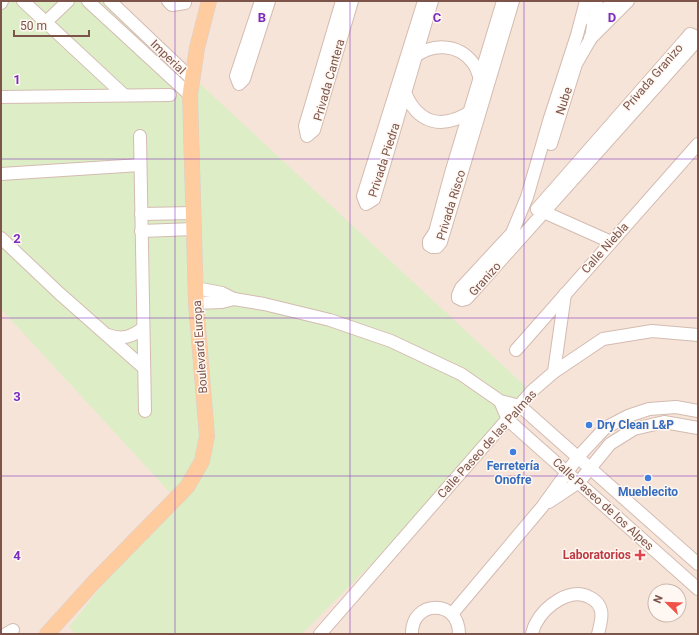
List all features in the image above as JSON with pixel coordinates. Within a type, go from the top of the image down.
[{"type":"main road","name":"Boulevard Europa","points":[[47,634],[94,582],[187,488],[202,461],[207,436],[196,304],[190,95],[197,48],[209,1]]},
{"type":"street","points":[[23,1],[124,95]]},
{"type":"street","points":[[46,22],[68,1]]},
{"type":"street","points":[[88,1],[190,95]]},
{"type":"street","name":"Imperial","points":[[110,1],[192,79]]},
{"type":"street","points":[[168,1],[172,5],[185,1]]},
{"type":"street","points":[[261,1],[236,76],[238,84],[244,79],[269,1]]},
{"type":"street","name":"Privada Piedra","points":[[424,1],[400,80],[384,144],[405,93],[432,1]]},
{"type":"street","name":"Privada Risco","points":[[504,10],[482,104],[456,174],[435,232],[429,241],[429,245],[432,247],[437,248],[441,242],[456,174],[469,113],[480,77],[504,10],[513,1]]},
{"type":"street","name":"Nube","points":[[535,205],[554,119],[586,1]]},
{"type":"street","name":"Nube","points":[[554,119],[576,64],[591,38],[597,1]]},
{"type":"street","points":[[580,19],[594,20],[614,1]]},
{"type":"street","points":[[577,35],[591,38],[628,1]]},
{"type":"street","name":"Privada Cantera","points":[[327,67],[347,2]]},
{"type":"street","name":"Privada Granizo","points":[[535,205],[595,149],[686,45]]},
{"type":"street","points":[[405,65],[428,49],[441,47],[454,48],[465,55],[474,64],[485,90]]},
{"type":"street","points":[[400,80],[408,103],[415,112],[424,118],[435,122],[447,122],[458,119],[482,104]]},
{"type":"street","points":[[1,97],[170,95]]},
{"type":"street","points":[[140,136],[145,411]]},
{"type":"street","name":"Calle Niebla","points":[[516,350],[698,144]]},
{"type":"street","points":[[1,174],[140,165]]},
{"type":"street","points":[[535,205],[611,242]]},
{"type":"street","name":"Granizo","points":[[535,205],[469,296],[462,300],[458,298],[461,288],[512,233],[535,205]]},
{"type":"street","points":[[141,214],[194,212]]},
{"type":"street","points":[[142,231],[194,229]]},
{"type":"street","points":[[1,238],[59,293],[144,368]]},
{"type":"street","points":[[196,288],[222,293],[234,299],[264,304],[330,320],[391,341],[461,374],[500,401],[520,406]]},
{"type":"street","points":[[554,372],[564,294]]},
{"type":"street","points":[[196,304],[222,302],[234,299]]},
{"type":"street","points":[[107,335],[116,338],[126,338],[143,328]]},
{"type":"street","name":"Calle Paseo de las Palmas","points":[[323,633],[532,391],[554,372],[603,339],[652,331],[698,335]]},
{"type":"street","points":[[500,401],[508,420]]},
{"type":"street","name":"Calle Paseo de los Alpes","points":[[520,406],[698,564]]},
{"type":"street","points":[[452,614],[542,507],[578,457],[606,428],[628,416],[649,409],[676,408],[698,411]]},
{"type":"street","name":"Calle Paseo de los Alpes","points":[[508,420],[698,589]]},
{"type":"street","points":[[542,507],[579,482],[610,444],[634,429],[664,422],[698,428]]},
{"type":"street","points":[[532,634],[537,622],[545,611],[556,602],[572,594],[584,594],[595,599],[600,606],[602,617],[598,634]]},
{"type":"street","points":[[412,634],[413,624],[417,617],[422,612],[430,608],[445,609],[452,614],[457,620],[460,634]]},
{"type":"shaded area","points":[[1,1],[698,1],[698,634],[1,634]]},
{"type":"green space","points":[[1,1],[111,1],[526,387],[489,440],[435,500],[302,634],[76,634],[69,627],[173,496],[1,309]]},
{"type":"place","name":"Dry Clean L&P","points":[[589,425]]},
{"type":"place","name":"Ferretería Onofre","points":[[513,452]]},
{"type":"place","name":"Mueblecito","points":[[648,478]]},
{"type":"place","name":"Laboratorios","points":[[640,555]]}]
